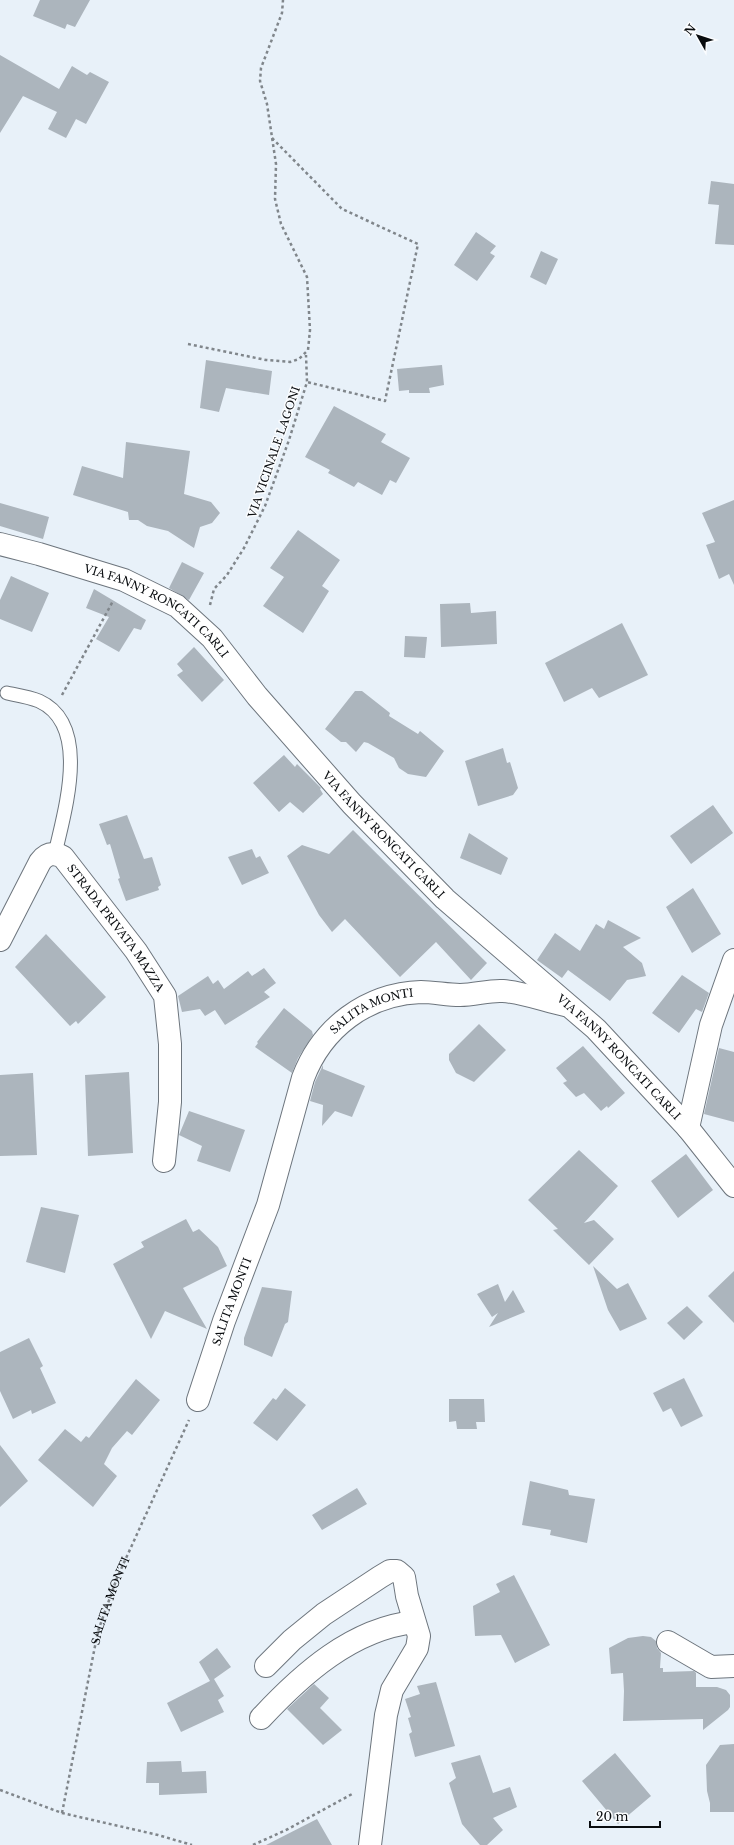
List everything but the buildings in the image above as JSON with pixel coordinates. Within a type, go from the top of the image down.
[{"type":"street","name":"VIA FANNY RONCATI CARLI","points":[[0,544],[39,554],[124,580],[177,606],[212,638],[257,696],[352,804],[445,899],[596,1029],[688,1128],[734,1186]]},
{"type":"street","points":[[0,940],[40,862],[47,855],[55,854]]},
{"type":"street","name":"STRADA PRIVATA MAZZA","points":[[55,854],[65,860],[136,951],[165,996],[170,1044],[170,1102],[164,1161]]},
{"type":"street","points":[[688,1128],[711,1025],[734,960]]},
{"type":"street","name":"SALITA MONTI","points":[[198,1400],[224,1321],[268,1205],[303,1078],[319,1047],[334,1029],[358,1010],[384,998],[410,993],[423,992],[460,995],[503,991],[570,1006]]},
{"type":"street","points":[[266,1666],[292,1640],[324,1614],[390,1571],[397,1571],[404,1577],[407,1596],[419,1636],[417,1648],[392,1690],[386,1715],[370,1845]]},
{"type":"street","points":[[261,1718],[282,1695],[308,1672],[335,1653],[372,1632],[399,1624],[414,1622]]},
{"type":"street","points":[[668,1642],[711,1667],[734,1666]]},
{"type":"lane","points":[[7,693],[40,702],[53,711],[64,726],[69,740],[70,766],[67,793],[55,854]]},
{"type":"path","name":"VIA VICINALE LAGONI","points":[[214,589],[227,575],[255,529],[289,440],[307,382],[306,354],[308,350],[310,330],[307,277],[279,218],[275,199],[276,164],[267,104],[260,81],[262,68],[282,13],[283,0]]},
{"type":"path","points":[[272,138],[342,209],[418,244],[385,400],[307,382]]},
{"type":"path","points":[[188,344],[266,360],[290,362],[299,359],[306,354]]},
{"type":"path","points":[[53,711],[124,580]]},
{"type":"path","name":"SALITA MONTI","points":[[62,1813],[98,1631],[129,1550],[198,1400]]},
{"type":"path","points":[[253,1845],[288,1829],[363,1787],[377,1785]]},
{"type":"path","points":[[0,1790],[62,1813],[158,1835],[192,1845]]}]
